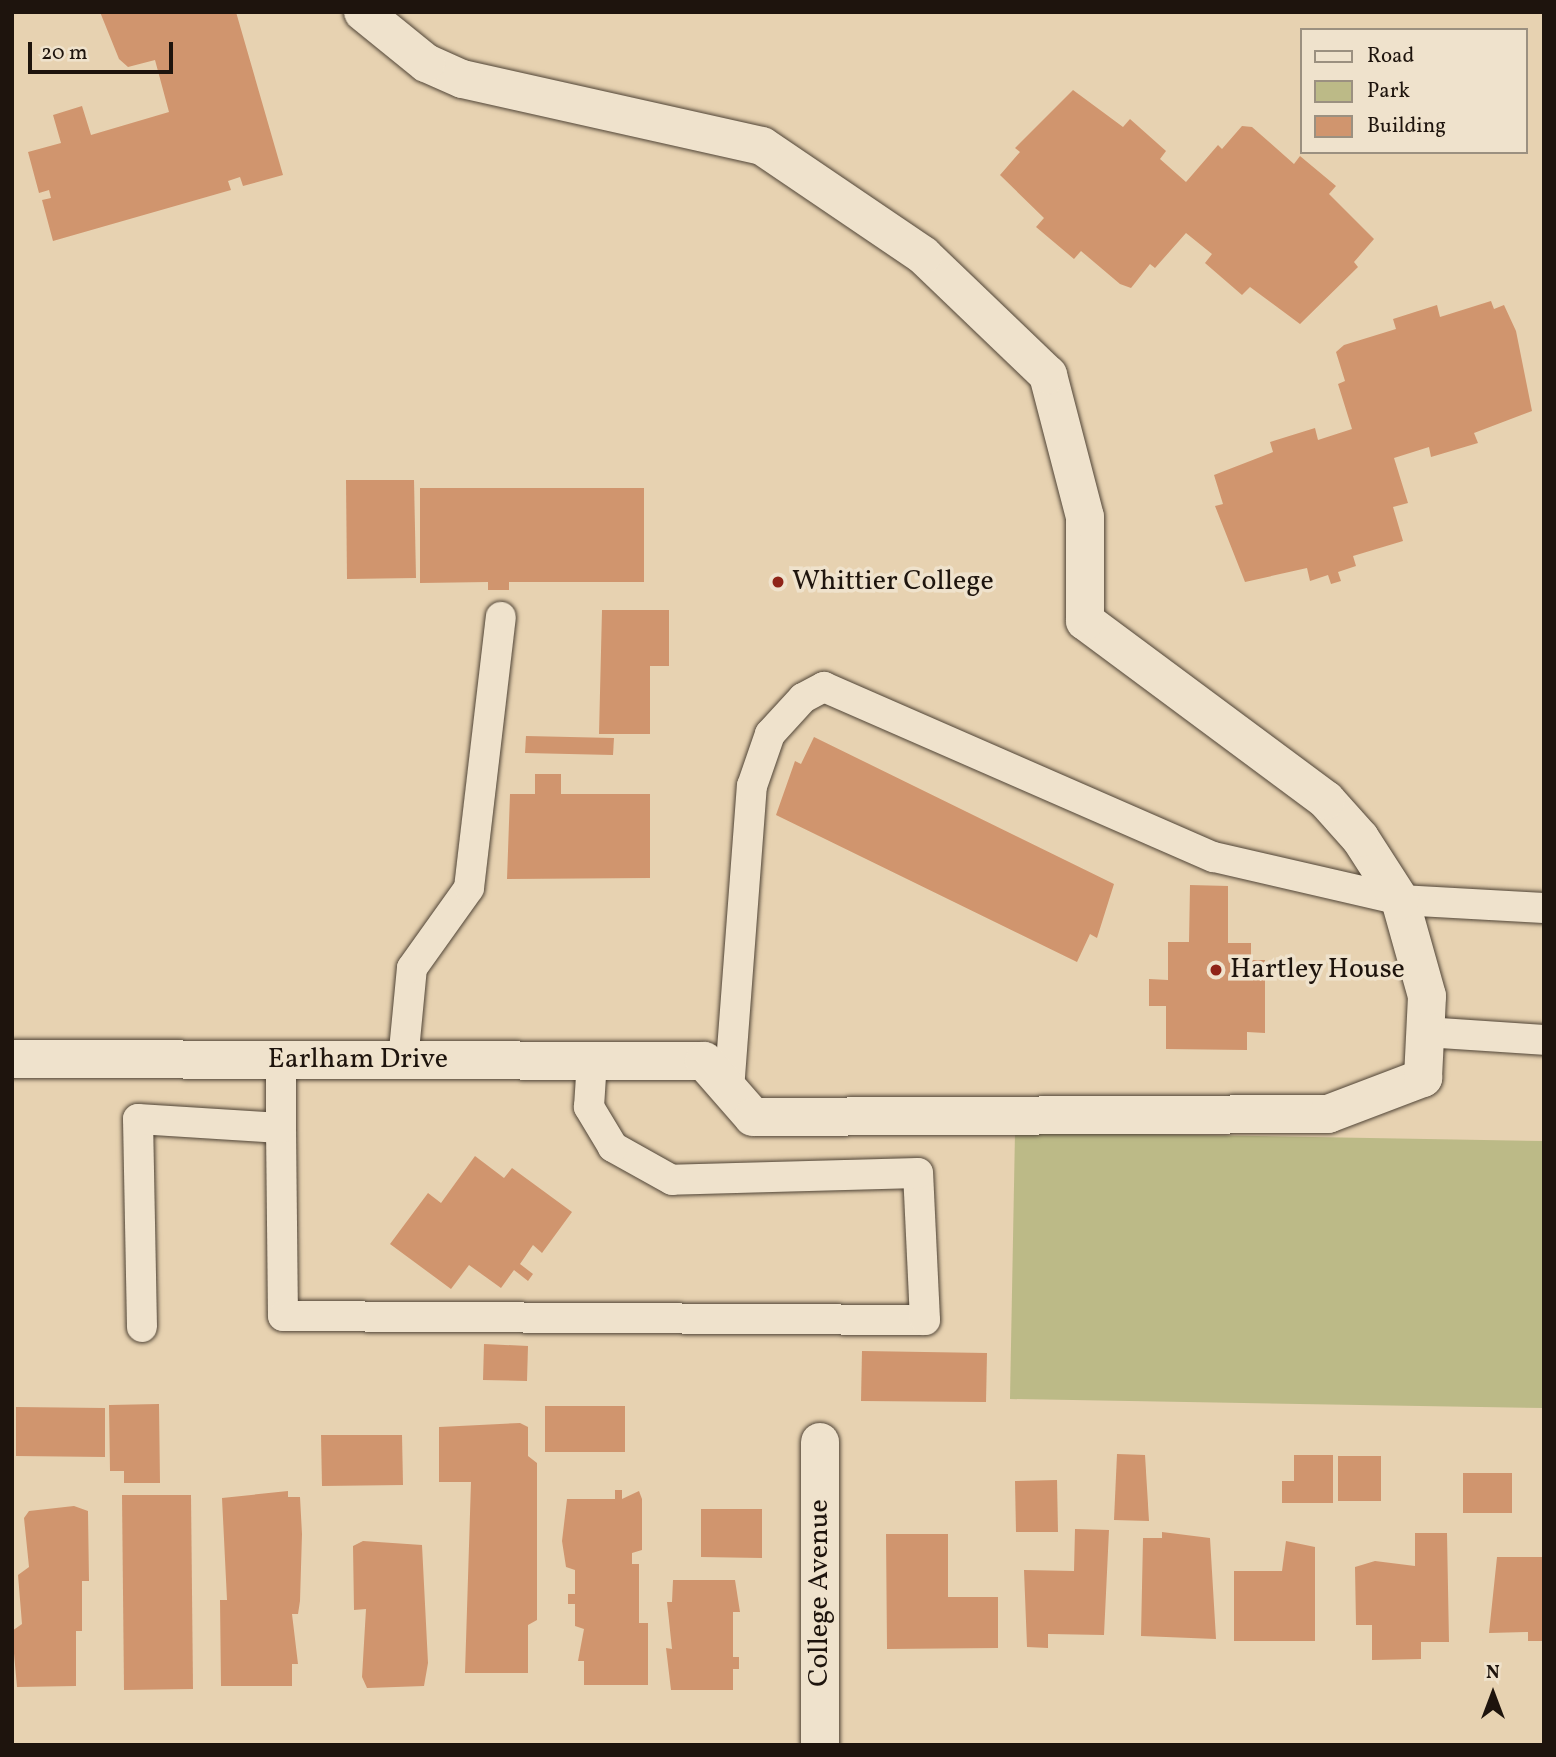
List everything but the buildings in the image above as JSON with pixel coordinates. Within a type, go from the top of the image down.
[{"type":"street","points":[[363,12],[426,62],[462,79],[762,146],[923,255],[1048,375],[1085,517],[1085,621],[1326,800],[1360,838],[1400,900],[1427,996],[1423,1078],[1328,1114],[753,1116],[729,1090]]},
{"type":"street","name":"Earlham Drive","points":[[12,1059],[704,1061],[729,1090]]},
{"type":"street","name":"College Avenue","points":[[820,1442],[820,1745]]},
{"type":"lane","points":[[403,1061],[412,968],[469,888],[501,617]]},
{"type":"lane","points":[[729,1090],[752,786],[770,734],[803,698],[824,687],[1214,858],[1400,900],[1544,908]]},
{"type":"lane","points":[[1425,1031],[1544,1040]]},
{"type":"lane","points":[[281,1060],[283,1316],[926,1320],[918,1173],[672,1180],[613,1147],[589,1107],[592,1061]]},
{"type":"lane","points":[[142,1327],[138,1119],[281,1128]]},
{"type":"green space","points":[[1015,1132],[1544,1141],[1544,1408],[1010,1399]]},
{"type":"place","name":"Whittier College","points":[[778,582]]},
{"type":"place","name":"Hartley House","points":[[1216,970]]}]
